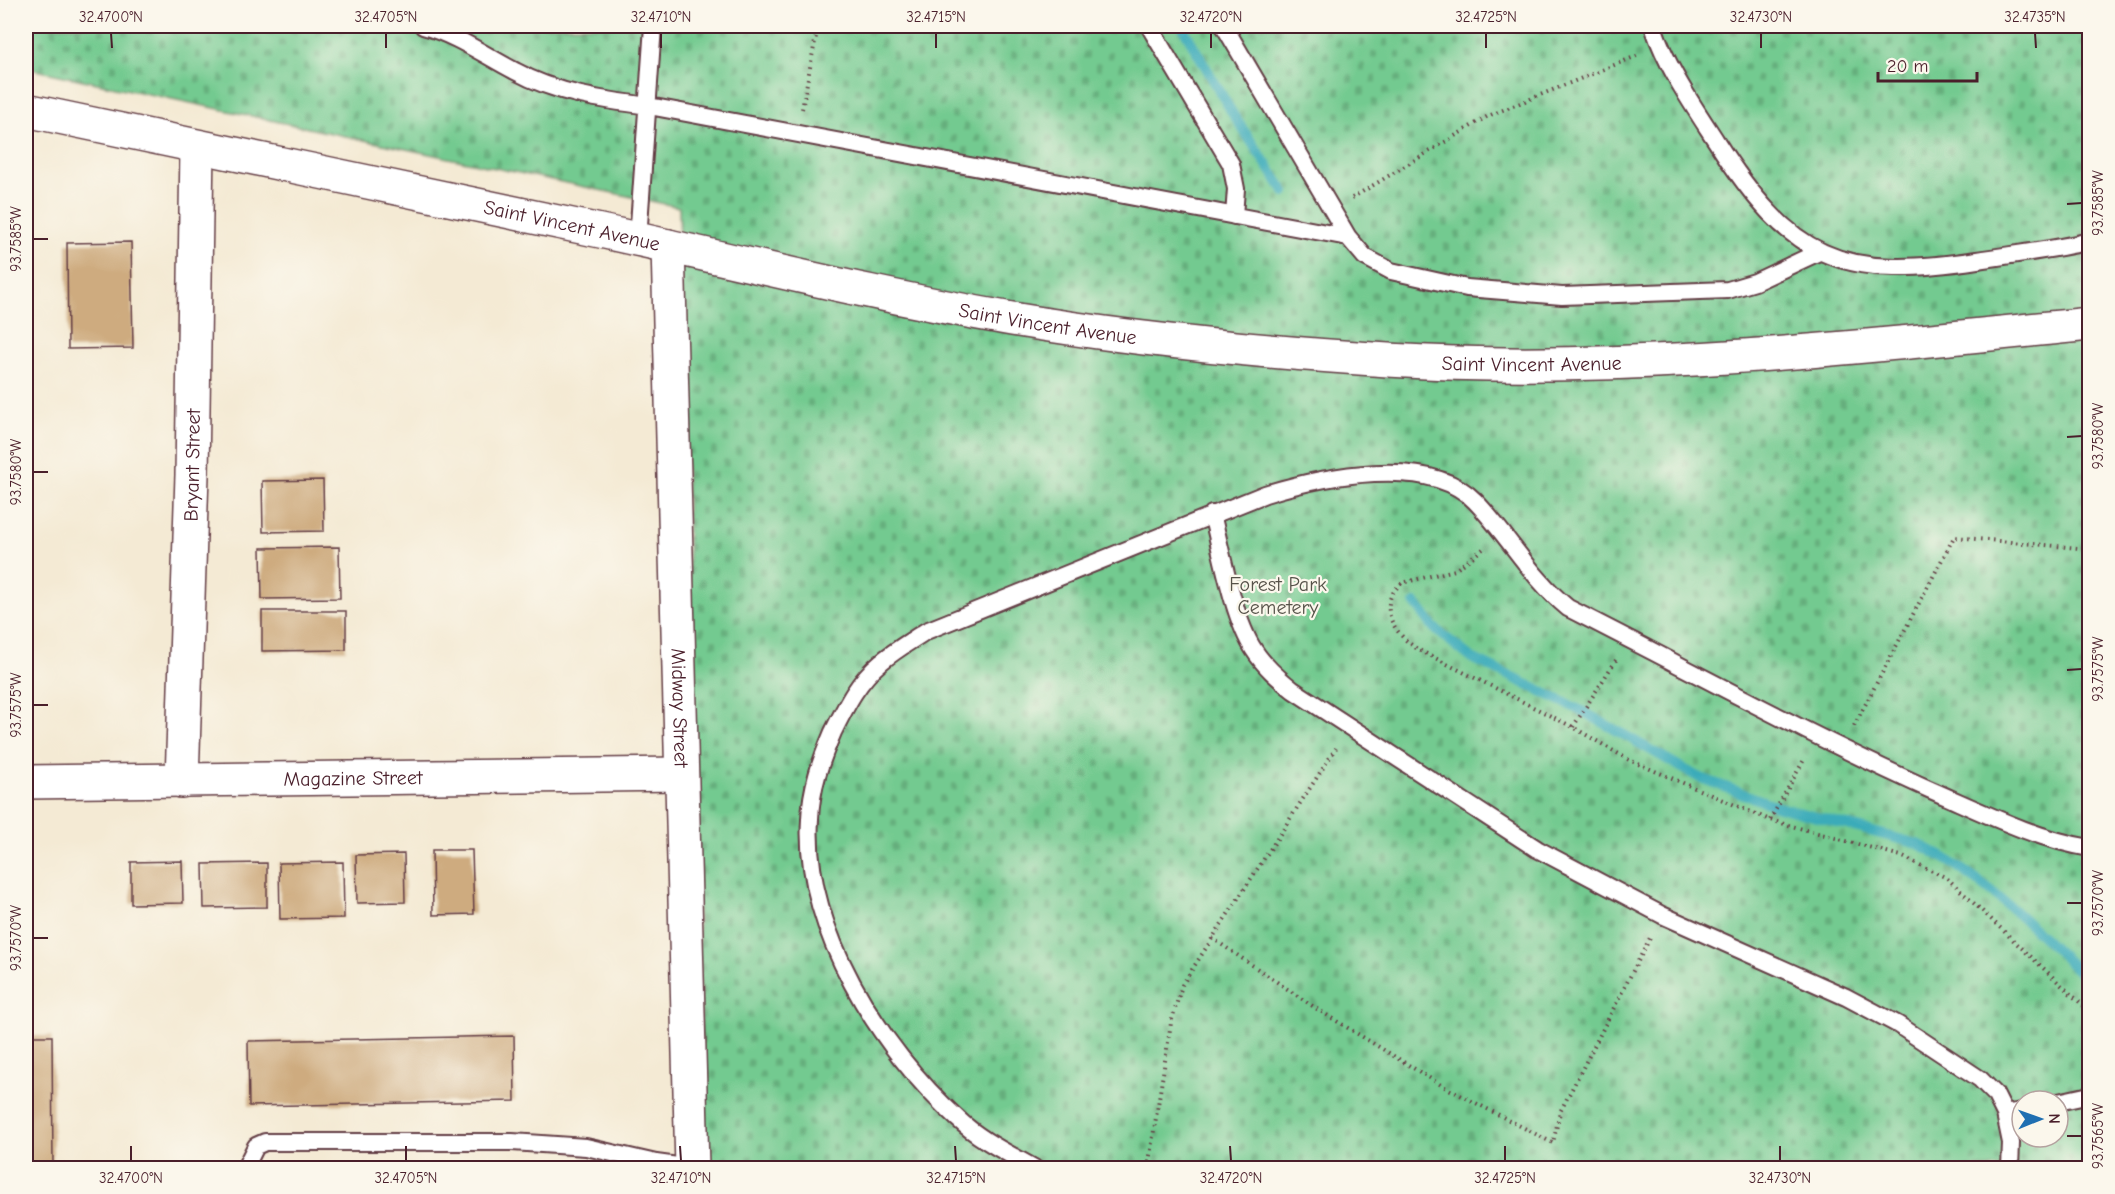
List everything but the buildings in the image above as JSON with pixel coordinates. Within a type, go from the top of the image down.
[{"type":"street","name":"Saint Vincent Avenue","points":[[26,110],[653,243],[881,294],[1031,322],[1214,346],[1392,360],[1530,363],[1698,358],[1816,351],[2090,324]]},
{"type":"street","name":"Bryant Street","points":[[182,781],[192,463],[197,147]]},
{"type":"street","name":"Midway Street","points":[[653,243],[681,774],[692,1168]]},
{"type":"street","name":"Magazine Street","points":[[26,782],[681,774]]},
{"type":"lane","points":[[423,26],[466,42],[516,72],[553,88],[590,98],[649,106],[1348,237]]},
{"type":"lane","points":[[653,26],[649,106],[653,243]]},
{"type":"lane","points":[[1149,26],[1231,164],[1236,189],[1234,216]]},
{"type":"lane","points":[[1224,26],[1348,237],[1365,257],[1391,271],[1467,288],[1562,296],[1728,290],[1755,282],[1819,252]]},
{"type":"lane","points":[[1653,26],[1671,71],[1752,193],[1783,225],[1819,252],[1853,265],[1898,269],[1936,267],[2090,241]]},
{"type":"lane","points":[[1034,1168],[984,1140],[958,1120],[896,1051],[839,958],[814,883],[810,820],[814,787],[822,757],[849,699],[880,663],[901,647],[960,615],[1264,494],[1317,481],[1357,476],[1408,474],[1434,478],[1456,487],[1473,498],[1552,595],[1568,608],[1842,748],[2010,823],[2090,848]]},
{"type":"lane","points":[[1212,514],[1236,603],[1252,648],[1269,669],[1293,690],[1512,835],[1662,915],[1846,997],[1897,1024],[1980,1079],[1995,1094],[2005,1114],[2011,1143],[2010,1168]]},
{"type":"lane","points":[[2070,1099],[2090,1095]]},
{"type":"lane","points":[[2005,1114],[2010,1113]]},
{"type":"lane","points":[[245,1168],[256,1146],[265,1142],[512,1142],[586,1147],[656,1163],[692,1168]]},
{"type":"path","points":[[797,134],[818,26]]},
{"type":"path","points":[[1332,210],[1488,116],[1660,47]]},
{"type":"path","points":[[1502,533],[1455,570],[1402,584],[1396,588],[1389,605],[1393,629],[1413,647],[1573,727],[1629,760],[1770,820],[1901,856],[1947,878],[2090,1012]]},
{"type":"path","points":[[1842,748],[1954,537],[2090,549]]},
{"type":"path","points":[[1573,727],[1629,639]]},
{"type":"path","points":[[1148,1168],[1175,1002],[1182,985],[1349,728]]},
{"type":"path","points":[[1770,820],[1793,779]]},
{"type":"path","points":[[1212,938],[1317,1009],[1432,1079],[1553,1143],[1560,1112],[1662,915]]},
{"type":"green space","name":"Forest Park Cemetery","points":[[26,26],[2089,26],[2089,1168],[705,1168],[679,207],[26,68]]},
{"type":"waterway","points":[[1182,26],[1234,116],[1285,192]]},
{"type":"waterway","points":[[1415,603],[1434,628],[1470,657],[1584,712],[1698,777],[1779,807],[1918,844],[1941,856],[2009,906],[2090,983]]}]
